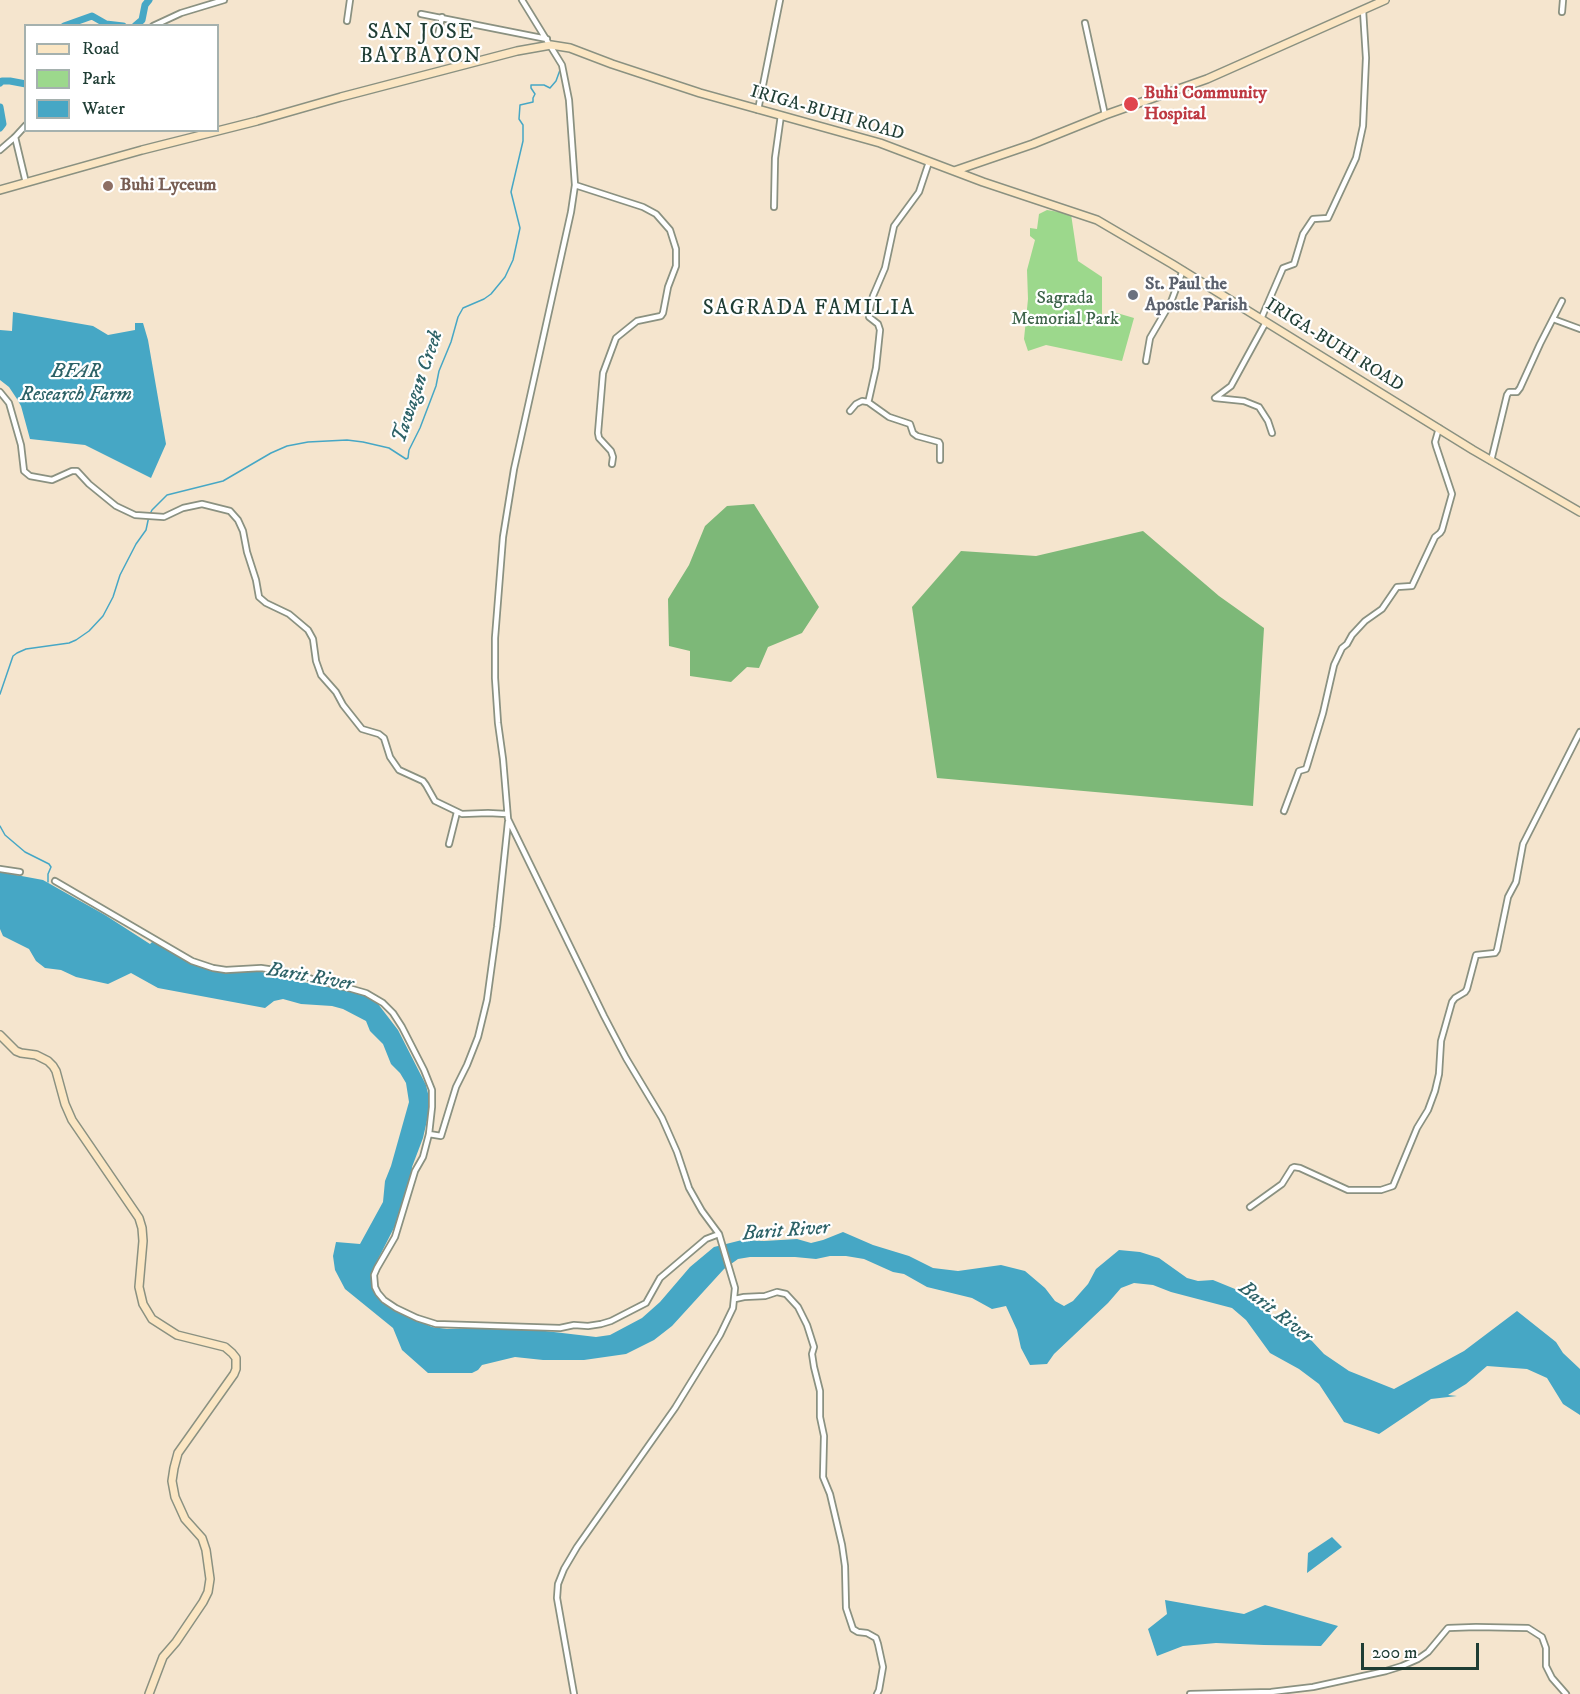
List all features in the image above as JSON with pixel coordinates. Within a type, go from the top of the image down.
[{"type":"main road","points":[[954,171],[1033,144],[1207,78],[1385,0]]},
{"type":"main road","name":"IRIGA-BUHI ROAD","points":[[219,130],[549,42],[758,110],[880,142],[1019,195],[1097,220],[1183,270],[1491,461],[1580,512]]},
{"type":"main road","name":"IRIGA-BUHI ROAD","points":[[0,190],[213,132]]},
{"type":"main road","points":[[0,1035],[16,1051],[36,1055],[53,1066],[72,1120],[139,1218],[143,1241],[139,1287],[143,1304],[152,1319],[177,1335],[225,1347],[236,1358],[234,1374],[178,1453],[174,1468],[172,1481],[175,1497],[185,1519],[202,1539],[210,1579],[208,1592],[203,1602],[177,1642],[163,1657],[149,1694]]},
{"type":"street","points":[[157,24],[181,12],[224,0]]},
{"type":"street","points":[[347,21],[350,0]]},
{"type":"street","points":[[429,1134],[441,1136],[456,1087],[478,1037],[488,1000],[508,817],[495,678],[496,618],[503,537],[514,469],[575,185],[567,85],[562,65],[522,0]]},
{"type":"street","points":[[758,110],[780,0]]},
{"type":"street","points":[[1562,12],[1563,0]]},
{"type":"street","points":[[1272,433],[1259,406],[1244,401],[1215,398],[1231,386],[1263,320],[1282,269],[1294,264],[1303,234],[1313,219],[1328,218],[1356,159],[1364,126],[1368,6]]},
{"type":"street","points":[[421,14],[549,42]]},
{"type":"street","points":[[438,35],[442,17]]},
{"type":"street","points":[[1085,23],[1105,115]]},
{"type":"street","points":[[774,207],[775,158],[781,115]]},
{"type":"street","points":[[0,150],[24,126]]},
{"type":"street","points":[[15,137],[26,183]]},
{"type":"street","points":[[868,402],[876,368],[880,330],[878,324],[869,317],[873,296],[885,268],[894,226],[919,192],[930,162]]},
{"type":"street","points":[[575,185],[643,207],[656,214],[670,230],[676,249],[676,266],[668,287],[663,313],[637,321],[616,338],[603,373],[598,433],[599,438],[611,451],[612,465]]},
{"type":"street","points":[[1146,361],[1150,338],[1171,302],[1183,270]]},
{"type":"street","points":[[1491,461],[1507,395],[1509,392],[1517,392],[1520,388],[1562,301]]},
{"type":"street","points":[[1553,319],[1580,329]]},
{"type":"street","points":[[0,392],[7,399],[11,409],[26,473],[30,476],[52,480],[76,471],[116,506],[135,515],[164,517],[175,511],[202,504],[232,513],[243,531],[260,599],[289,614],[308,630],[313,639],[320,672],[336,692],[341,703],[364,730],[382,736],[390,757],[399,770],[423,782],[429,788],[435,801],[457,812],[462,814],[488,813],[508,817]]},
{"type":"street","points":[[850,411],[856,404],[862,401],[868,402],[888,417],[910,424],[913,433],[917,436],[939,442],[940,460]]},
{"type":"street","points":[[1284,811],[1299,771],[1306,769],[1323,713],[1334,665],[1342,648],[1365,621],[1382,609],[1397,587],[1412,586],[1435,537],[1442,530],[1452,494],[1435,442],[1439,428]]},
{"type":"street","points":[[1250,1207],[1282,1184],[1294,1167],[1348,1190],[1381,1190],[1393,1186],[1417,1128],[1436,1090],[1442,1041],[1452,1002],[1467,989],[1476,956],[1496,953],[1508,897],[1516,882],[1523,844],[1580,732]]},
{"type":"street","points":[[449,844],[457,812]]},
{"type":"street","points":[[508,817],[520,848],[603,1016],[662,1118],[689,1188],[719,1234],[735,1288],[735,1299],[720,1335],[675,1408],[577,1547],[558,1584],[557,1599],[573,1694]]},
{"type":"street","points":[[0,869],[20,872]]},
{"type":"street","points":[[55,881],[158,942],[201,964],[226,970],[261,968],[288,972],[366,993],[383,1003],[402,1027],[432,1090],[429,1134],[423,1157],[415,1171],[395,1237],[377,1268],[374,1281],[378,1293],[384,1300],[417,1318],[436,1324],[560,1328],[601,1324],[646,1303],[660,1278],[706,1239],[719,1234]]},
{"type":"street","points":[[735,1299],[765,1296],[777,1292],[786,1294],[798,1307],[807,1325],[814,1347],[814,1367],[820,1391],[820,1417],[824,1436],[823,1477],[830,1494],[842,1545],[846,1608],[853,1629],[876,1638],[883,1667],[877,1694]]},
{"type":"street","points":[[1190,1694],[1271,1692],[1313,1687],[1386,1671],[1418,1659],[1428,1652],[1448,1628],[1476,1627],[1528,1628],[1542,1637],[1546,1648],[1546,1666],[1552,1678],[1566,1694]]},
{"type":"green space","name":"Sagrada Memorial Park","points":[[1047,210],[1071,214],[1078,261],[1102,277],[1102,317],[1117,313],[1134,318],[1122,361],[1046,345],[1028,351],[1024,339],[1028,299],[1027,270],[1035,240],[1030,236],[1030,228],[1037,229],[1039,214]]},
{"type":"green space","points":[[754,504],[819,607],[802,633],[768,647],[759,668],[747,667],[731,682],[690,676],[690,651],[669,646],[668,599],[689,565],[705,526],[727,506]]},
{"type":"green space","points":[[1143,531],[1219,596],[1264,628],[1253,806],[937,778],[912,607],[961,551],[1036,556]]},
{"type":"water","name":"BFAR Research Farm","points":[[13,312],[93,326],[108,335],[135,330],[135,323],[143,323],[166,444],[151,478],[85,445],[30,439],[21,406],[9,387],[0,380],[0,330],[12,331]]},
{"type":"water","points":[[0,872],[43,880],[150,944],[153,941],[191,962],[232,972],[288,975],[294,981],[345,988],[375,1000],[398,1030],[426,1085],[430,1102],[423,1138],[412,1167],[411,1182],[398,1220],[373,1269],[371,1281],[374,1289],[390,1307],[432,1327],[537,1330],[596,1337],[610,1335],[642,1318],[660,1302],[690,1267],[714,1247],[742,1240],[797,1239],[811,1243],[843,1232],[873,1245],[909,1256],[933,1268],[958,1271],[1001,1265],[1025,1271],[1045,1288],[1055,1301],[1064,1306],[1073,1301],[1088,1284],[1096,1269],[1119,1250],[1140,1252],[1159,1258],[1187,1278],[1198,1281],[1213,1280],[1235,1289],[1283,1323],[1299,1327],[1324,1354],[1349,1371],[1394,1389],[1464,1351],[1517,1311],[1556,1342],[1563,1353],[1580,1369],[1580,1415],[1563,1404],[1547,1378],[1527,1369],[1487,1366],[1466,1384],[1448,1395],[1457,1396],[1431,1399],[1379,1434],[1344,1422],[1319,1384],[1299,1369],[1270,1353],[1246,1320],[1232,1308],[1153,1285],[1134,1283],[1121,1288],[1054,1354],[1047,1364],[1030,1365],[1021,1348],[1017,1330],[1006,1306],[992,1309],[972,1298],[927,1287],[904,1274],[893,1272],[864,1259],[846,1256],[816,1259],[750,1257],[738,1259],[724,1269],[672,1326],[654,1340],[626,1354],[584,1360],[515,1357],[482,1365],[472,1373],[428,1373],[402,1350],[393,1328],[345,1289],[335,1270],[333,1256],[336,1242],[360,1244],[383,1202],[385,1181],[409,1102],[406,1083],[391,1064],[383,1044],[370,1031],[366,1021],[332,1006],[301,1004],[283,999],[274,1001],[265,1008],[158,988],[131,973],[108,984],[76,977],[61,970],[45,968],[36,961],[29,949],[3,936],[0,929]]},
{"type":"water","points":[[1332,1537],[1342,1547],[1307,1573],[1308,1553]]},
{"type":"water","points":[[1165,1600],[1244,1614],[1265,1605],[1338,1626],[1321,1646],[1216,1643],[1183,1646],[1157,1656],[1148,1629],[1167,1614]]},
{"type":"waterway","points":[[137,24],[142,20],[145,5],[149,0]]},
{"type":"waterway","points":[[70,24],[92,16],[106,24]]},
{"type":"waterway","name":"Tawagan Creek","points":[[0,694],[13,656],[26,649],[76,640],[89,631],[103,616],[113,597],[120,575],[146,530],[152,510],[167,495],[223,481],[271,453],[287,446],[308,442],[347,440],[363,442],[389,448],[406,459],[408,458],[409,450],[436,386],[458,317],[463,308],[491,294],[505,277],[513,260],[520,228],[511,192],[523,141],[523,125],[519,119],[520,105],[533,102],[535,94],[531,85],[544,85],[550,88],[556,81],[560,70]]},
{"type":"waterway","points":[[0,83],[10,81],[24,84]]},
{"type":"waterway","points":[[0,107],[3,124],[0,128]]},
{"type":"waterway","name":"Tawagan Creek","points":[[0,826],[5,835],[25,852],[49,864],[51,867],[48,882]]},
{"type":"place","name":"Buhi Community Hospital","points":[[1131,104]]},
{"type":"place","name":"Buhi Lyceum","points":[[108,186]]},
{"type":"place","name":"St. Paul the Apostle Parish","points":[[1133,295]]},
{"type":"district","name":"SAN JOSE BAYBAYON","points":[[421,46]]},
{"type":"district","name":"SAGRADA FAMILIA","points":[[809,310]]},
{"type":"water label","name":"Barit River","points":[[310,978]]},
{"type":"water label","name":"Barit River","points":[[786,1232]]},
{"type":"water label","name":"Barit River","points":[[1275,1313]]}]
